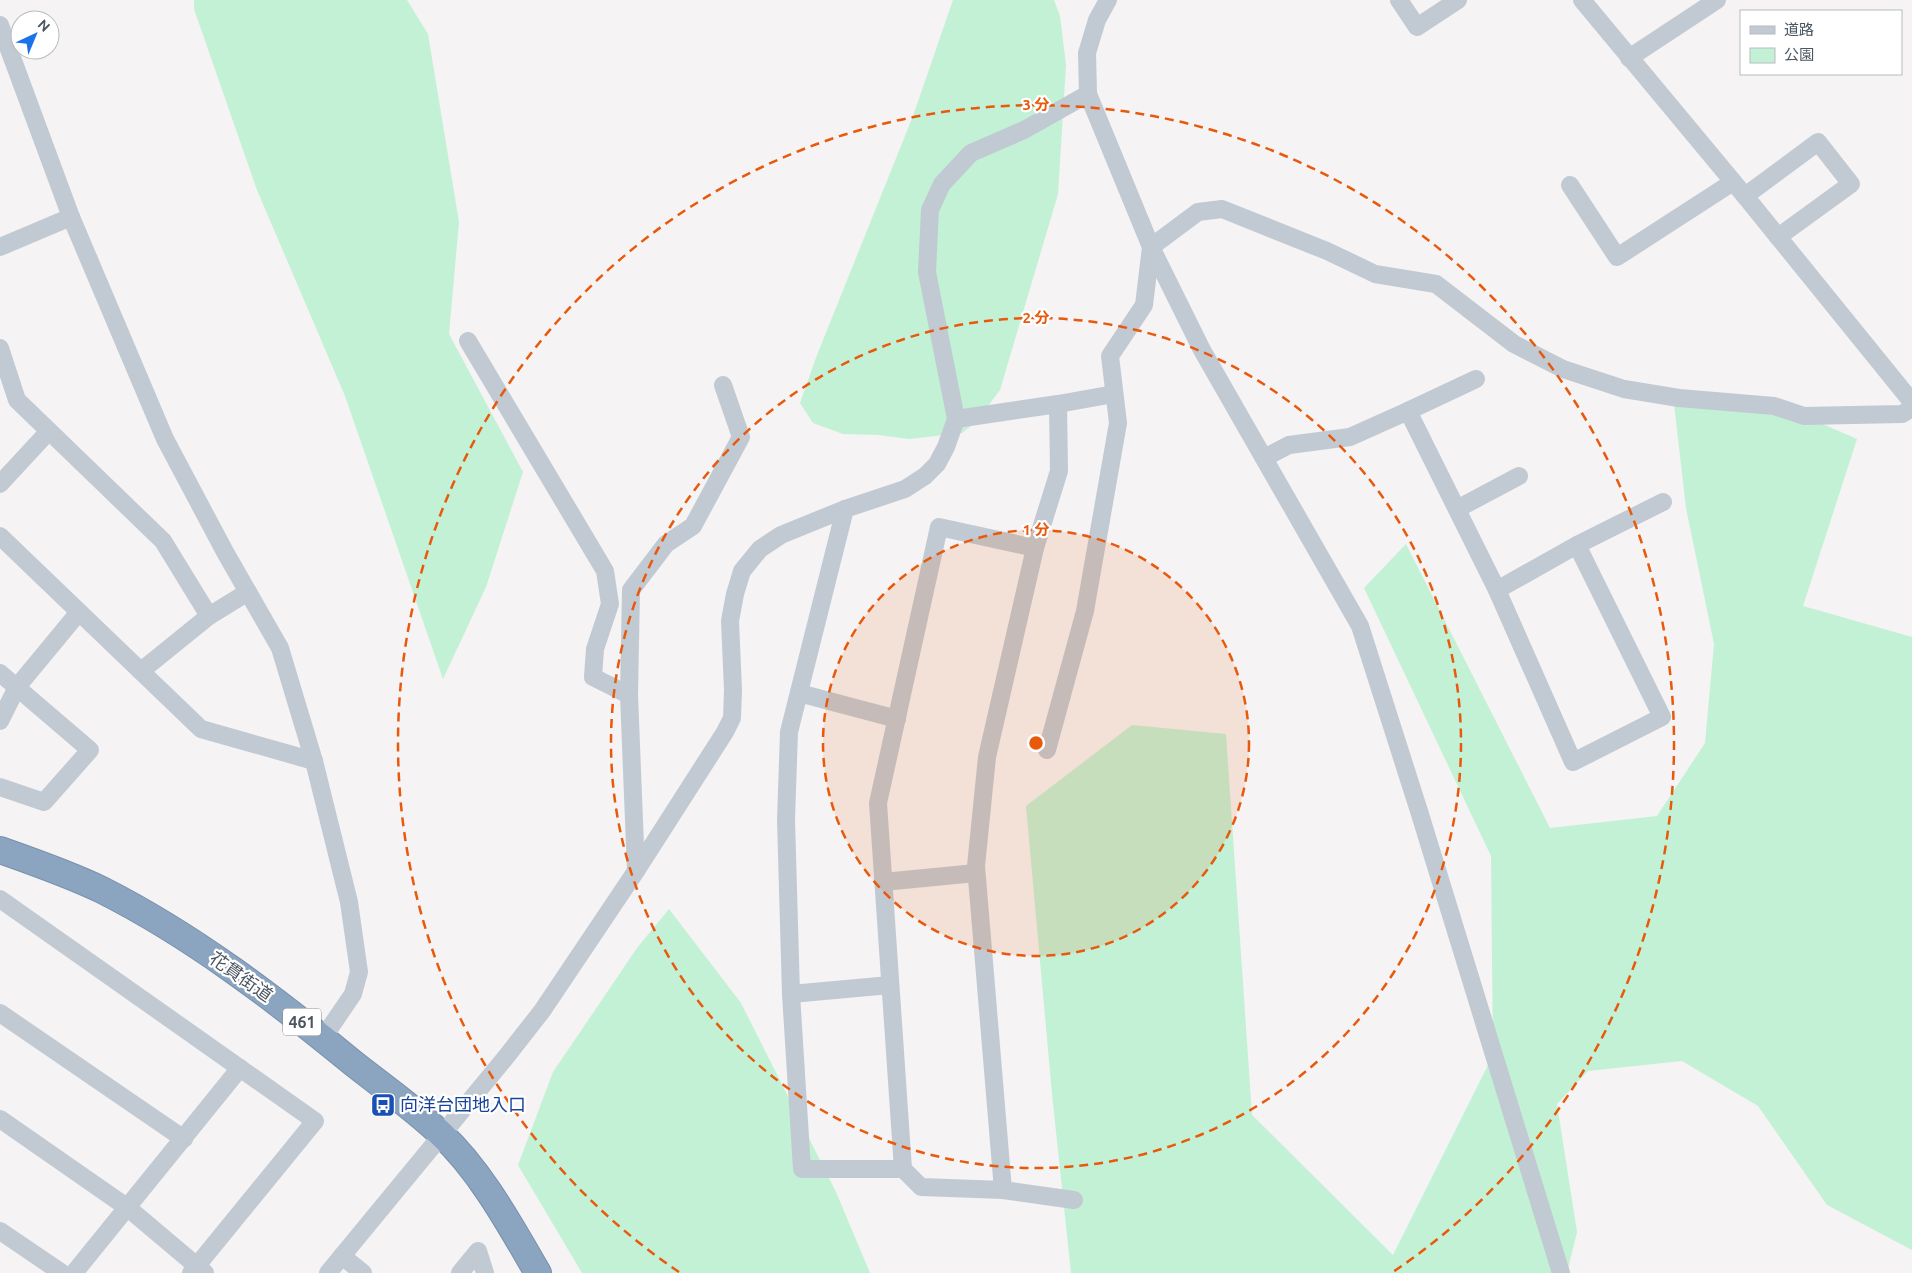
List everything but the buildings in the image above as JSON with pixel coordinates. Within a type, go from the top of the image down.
[{"type":"highway","name":"花貫街道","points":[[0,850],[57,870],[102,890],[167,926],[258,989],[323,1038],[442,1134],[466,1162],[486,1190],[538,1273]]},
{"type":"street","points":[[1108,0],[1097,20],[1087,53],[1088,94],[1151,247],[1202,350],[1360,626],[1561,1273]]},
{"type":"street","points":[[1398,0],[1417,27],[1458,0]]},
{"type":"street","points":[[1582,0],[1745,196],[1912,402]]},
{"type":"street","points":[[1629,58],[1717,0]]},
{"type":"street","points":[[0,24],[71,217],[165,440],[280,648],[314,761],[349,902],[359,972],[353,994],[323,1038]]},
{"type":"street","points":[[328,1273],[542,1011],[636,871],[716,746],[732,718],[734,690],[730,620],[742,571],[760,549],[781,535],[845,509],[905,489],[925,476],[937,464],[946,447],[956,419],[927,272],[930,210],[942,184],[972,153],[1024,130],[1088,94]]},
{"type":"street","points":[[1745,196],[1818,142],[1851,184],[1778,237]]},
{"type":"street","points":[[1570,185],[1616,257],[1733,182]]},
{"type":"street","points":[[1047,750],[1086,611],[1118,423],[1110,356],[1144,305],[1151,247],[1198,212],[1222,209],[1327,251],[1375,274],[1436,284],[1514,344],[1563,369],[1624,389],[1679,398],[1774,406],[1804,416],[1902,414],[1912,408]]},
{"type":"street","points":[[0,247],[71,217]]},
{"type":"street","points":[[468,341],[605,571],[610,604],[595,649],[592,677],[629,695]]},
{"type":"street","points":[[0,348],[16,400],[163,541],[209,616]]},
{"type":"street","points":[[1264,458],[1289,445],[1350,437],[1476,379]]},
{"type":"street","points":[[636,871],[629,695],[631,590],[666,544],[693,526],[741,437],[723,385]]},
{"type":"street","points":[[956,419],[1114,394]]},
{"type":"street","points":[[1003,1190],[976,873],[987,757],[1035,548],[1059,471],[1058,404]]},
{"type":"street","points":[[1408,411],[1496,590],[1573,762],[1662,717],[1577,545]]},
{"type":"street","points":[[0,484],[49,431]]},
{"type":"street","points":[[1457,510],[1519,476]]},
{"type":"street","points":[[1496,590],[1577,545],[1663,502]]},
{"type":"street","points":[[845,509],[789,732],[786,820],[792,994],[802,1169],[903,1169]]},
{"type":"street","points":[[1035,548],[939,527],[878,803],[903,1169],[921,1187],[1003,1190],[1074,1200]]},
{"type":"street","points":[[0,536],[201,729],[314,761]]},
{"type":"street","points":[[141,671],[209,616],[248,592]]},
{"type":"street","points":[[0,722],[17,687],[79,612]]},
{"type":"street","points":[[0,673],[90,750],[44,802],[0,787]]},
{"type":"street","points":[[799,693],[897,719]]},
{"type":"street","points":[[883,882],[976,873]]},
{"type":"street","points":[[0,899],[315,1121],[198,1271],[128,1208],[0,1119]]},
{"type":"street","points":[[792,994],[890,985]]},
{"type":"street","points":[[0,1013],[184,1138]]},
{"type":"street","points":[[74,1273],[240,1068]]},
{"type":"street","points":[[0,1231],[62,1273]]},
{"type":"street","points":[[460,1273],[478,1252],[485,1273]]},
{"type":"street","points":[[342,1256],[363,1273]]},
{"type":"green space","points":[[194,0],[407,0],[428,34],[459,222],[449,334],[523,472],[486,587],[443,679],[345,396],[257,190],[194,9]]},
{"type":"green space","points":[[953,0],[1054,0],[1060,16],[1066,65],[1058,194],[1000,390],[975,423],[962,433],[909,439],[878,435],[843,434],[813,423],[800,403],[817,355],[913,116]]},
{"type":"green space","points":[[1674,404],[1786,408],[1857,439],[1803,606],[1912,637],[1912,1250],[1827,1205],[1758,1106],[1682,1061],[1588,1071],[1557,1104],[1577,1232],[1567,1273],[1071,1273],[1052,1094],[1026,806],[1132,725],[1226,734],[1252,1115],[1393,1255],[1493,1055],[1491,856],[1364,588],[1406,544],[1550,828],[1657,816],[1705,743],[1714,644],[1686,508]]},
{"type":"green space","points":[[669,909],[741,1003],[836,1192],[870,1273],[582,1273],[518,1165],[553,1072],[637,948]]},
{"type":"place","name":"向洋台団地入口","points":[[383,1105]]}]
